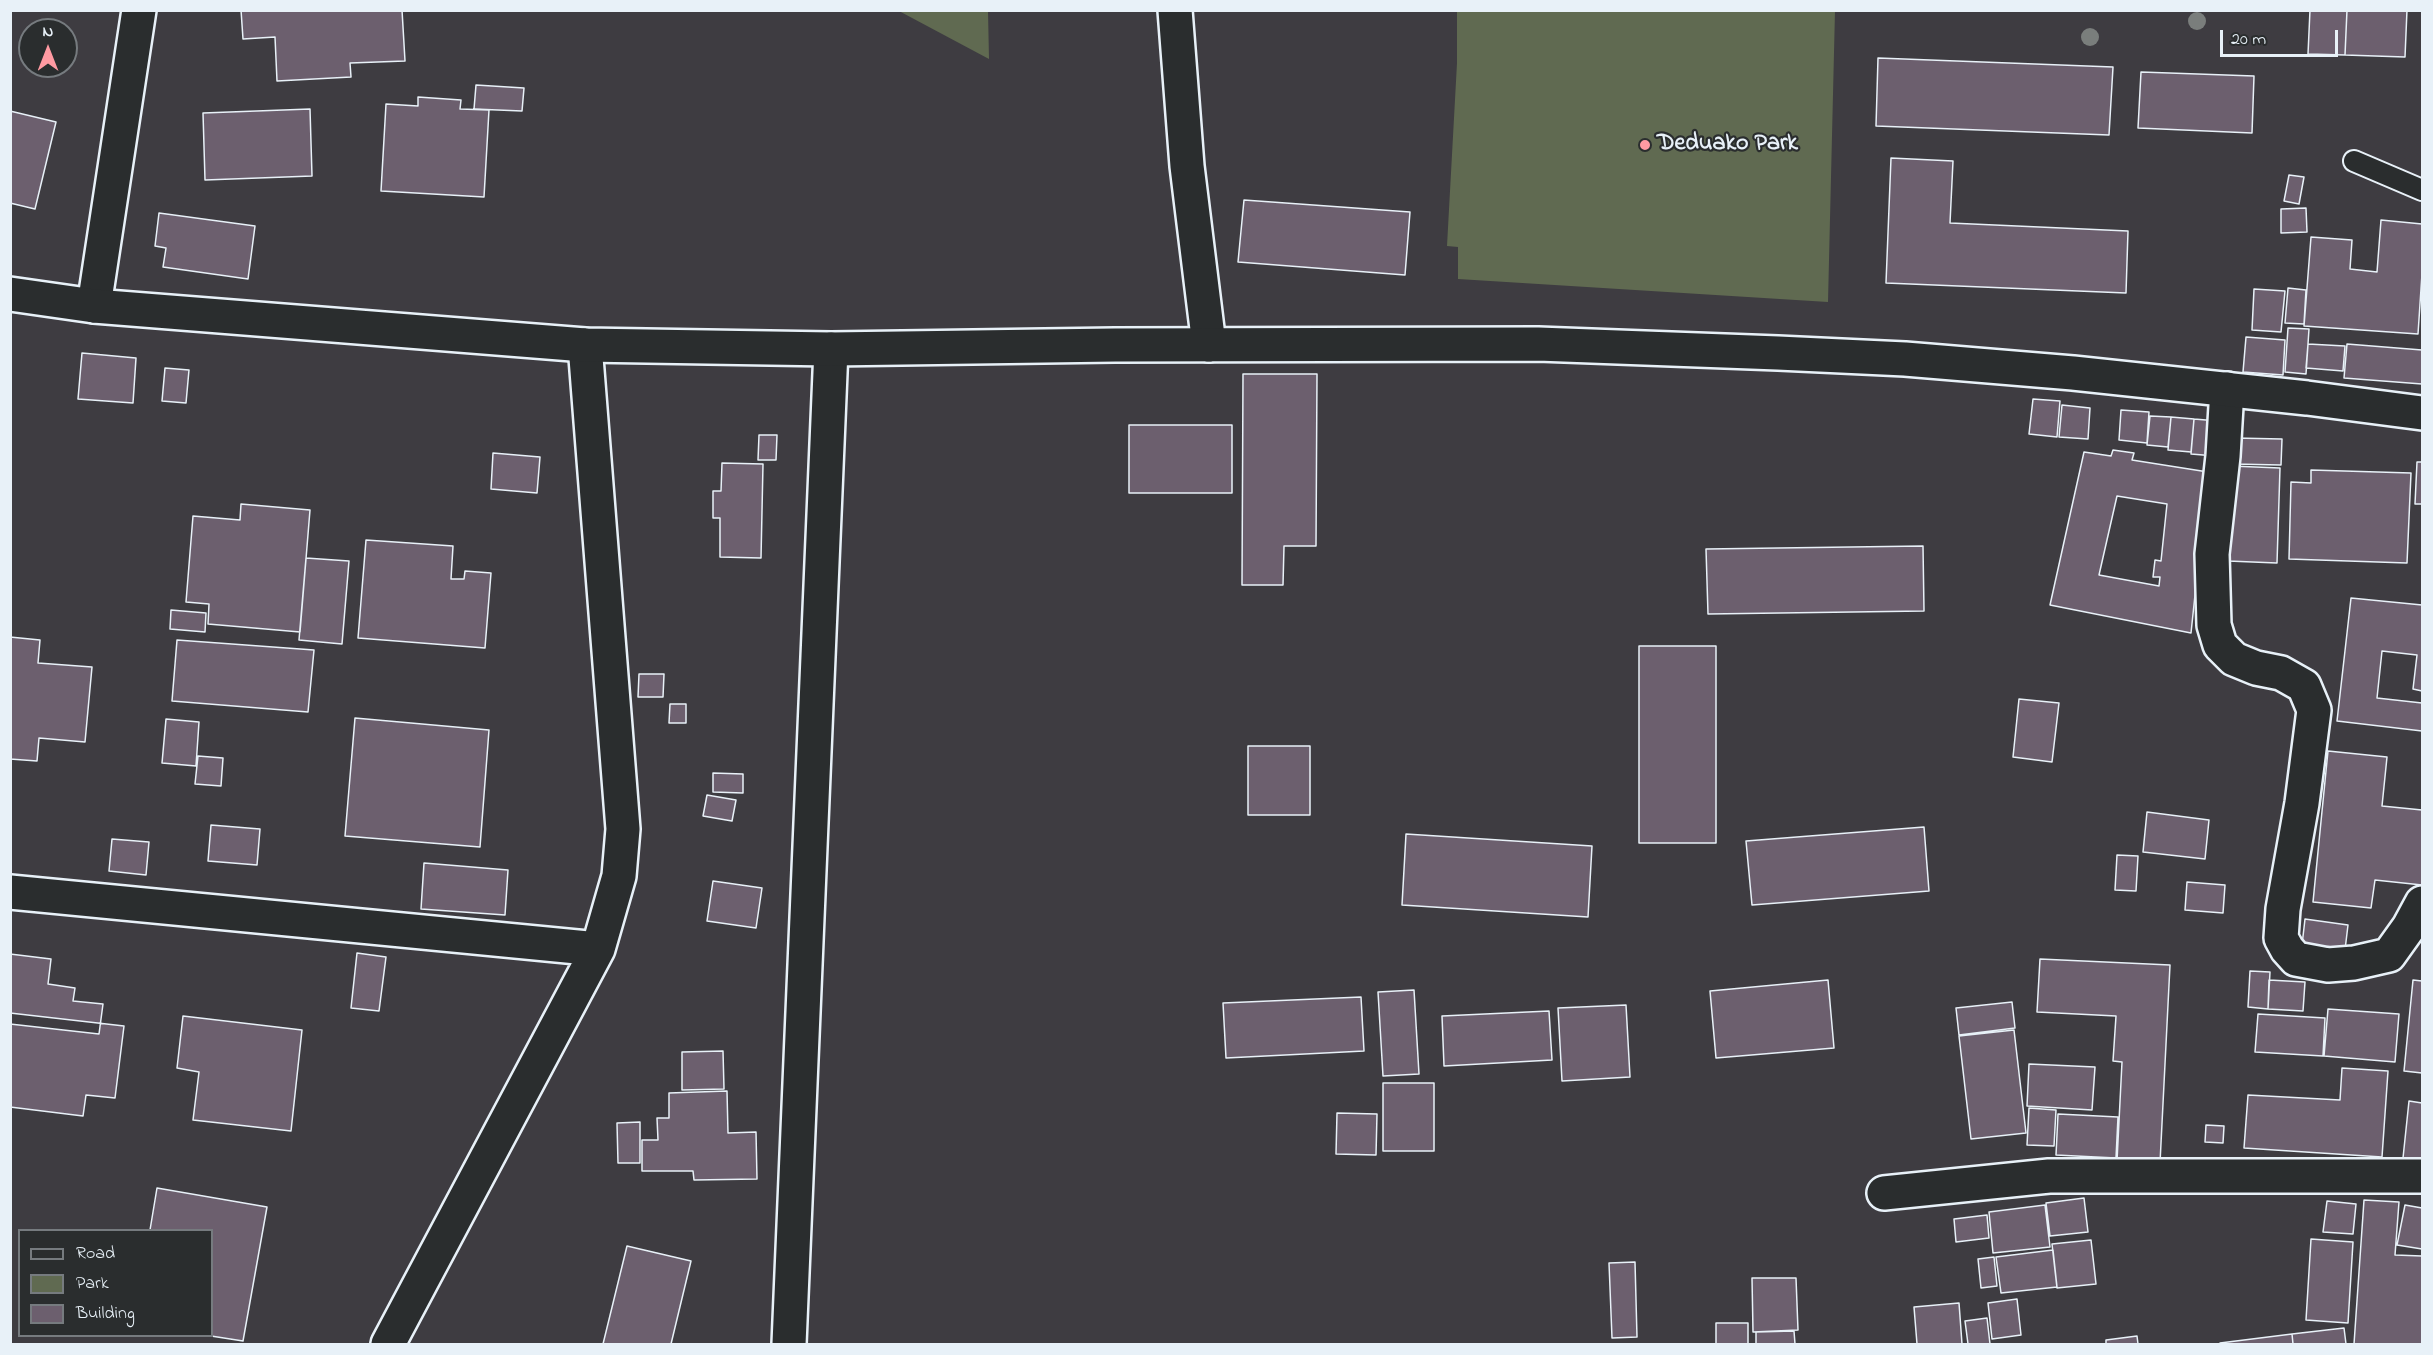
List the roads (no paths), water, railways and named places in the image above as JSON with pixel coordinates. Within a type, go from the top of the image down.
[{"type":"street","points":[[94,306],[140,10]]},
{"type":"street","points":[[1175,10],[1187,166],[1209,345]]},
{"type":"street","points":[[10,294],[94,306],[585,345],[831,349],[1538,344],[1778,353],[1916,360],[2073,373],[2422,413]]},
{"type":"street","points":[[388,1344],[598,949],[619,876],[623,829],[585,345]]},
{"type":"street","points":[[789,1344],[831,349]]},
{"type":"street","points":[[2228,390],[2212,554],[2214,625],[2220,645],[2234,659],[2256,668],[2281,673],[2304,686],[2314,710],[2281,938],[2296,959],[2317,963],[2354,963],[2389,955],[2409,927],[2422,903]]},
{"type":"street","points":[[10,891],[598,949]]},
{"type":"street","points":[[1884,1193],[2049,1176],[2422,1176]]},
{"type":"lane","points":[[2354,161],[2422,190]]},
{"type":"place","name":"Deduako Park","points":[[1645,145]]}]
